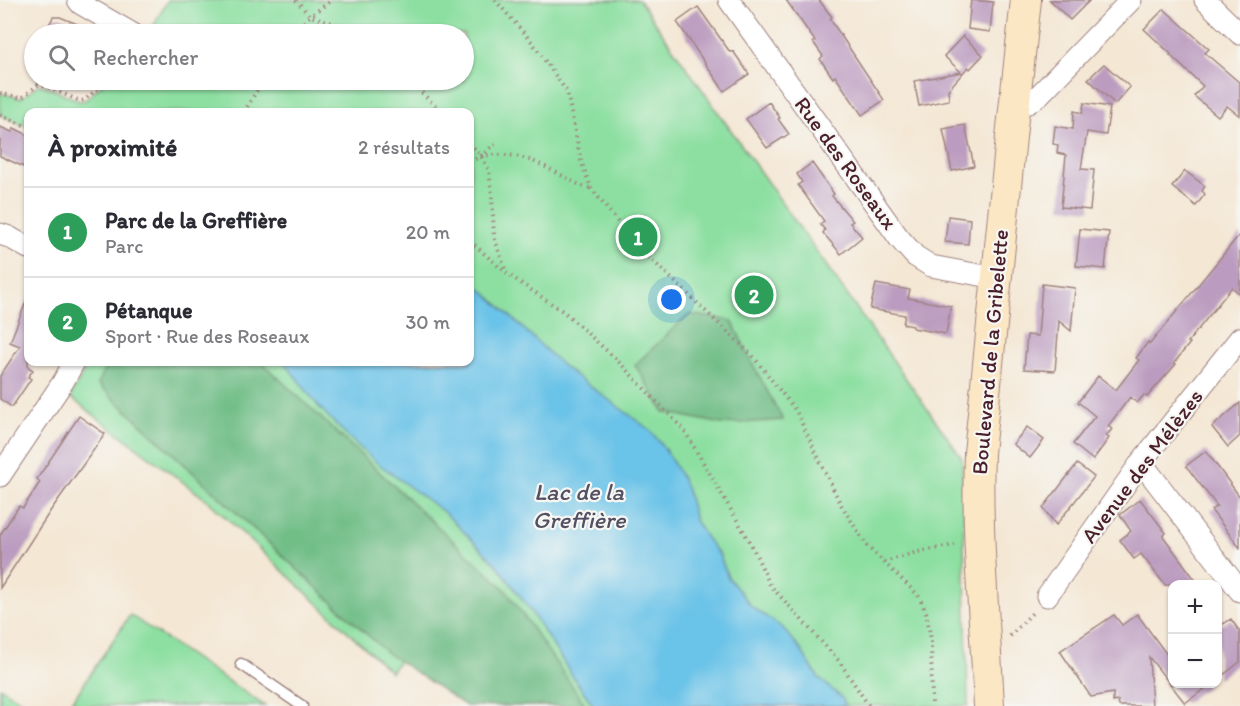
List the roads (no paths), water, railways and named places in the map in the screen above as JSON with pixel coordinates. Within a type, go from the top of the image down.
[{"type":"main road","name":"Boulevard de la Gribelette","points":[[989,706],[980,543],[979,453],[1026,0]]},
{"type":"street","points":[[78,0],[116,24]]},
{"type":"street","name":"Rue des Roseaux","points":[[729,0],[915,256],[931,266],[996,278]]},
{"type":"street","points":[[1014,106],[1028,103],[1039,95],[1131,0]]},
{"type":"street","points":[[1206,0],[1240,34]]},
{"type":"street","points":[[0,234],[24,246]]},
{"type":"street","name":"Avenue des Mélèzes","points":[[1047,596],[1141,462],[1240,338]]},
{"type":"street","points":[[0,476],[72,366]]},
{"type":"street","points":[[1141,462],[1240,591]]},
{"type":"lane","points":[[241,664],[302,706]]},
{"type":"water","name":"Lac de la Greffière","points":[[474,284],[564,367],[650,430],[677,469],[686,487],[695,520],[719,554],[728,577],[752,607],[783,628],[799,647],[818,677],[842,698],[846,706],[594,706],[497,565],[445,513],[377,463],[319,407],[287,366],[474,366]]},
{"type":"place","name":"Parc de la Greffière","points":[[638,237]]},
{"type":"place","name":"Pétanque","points":[[754,295]]}]
